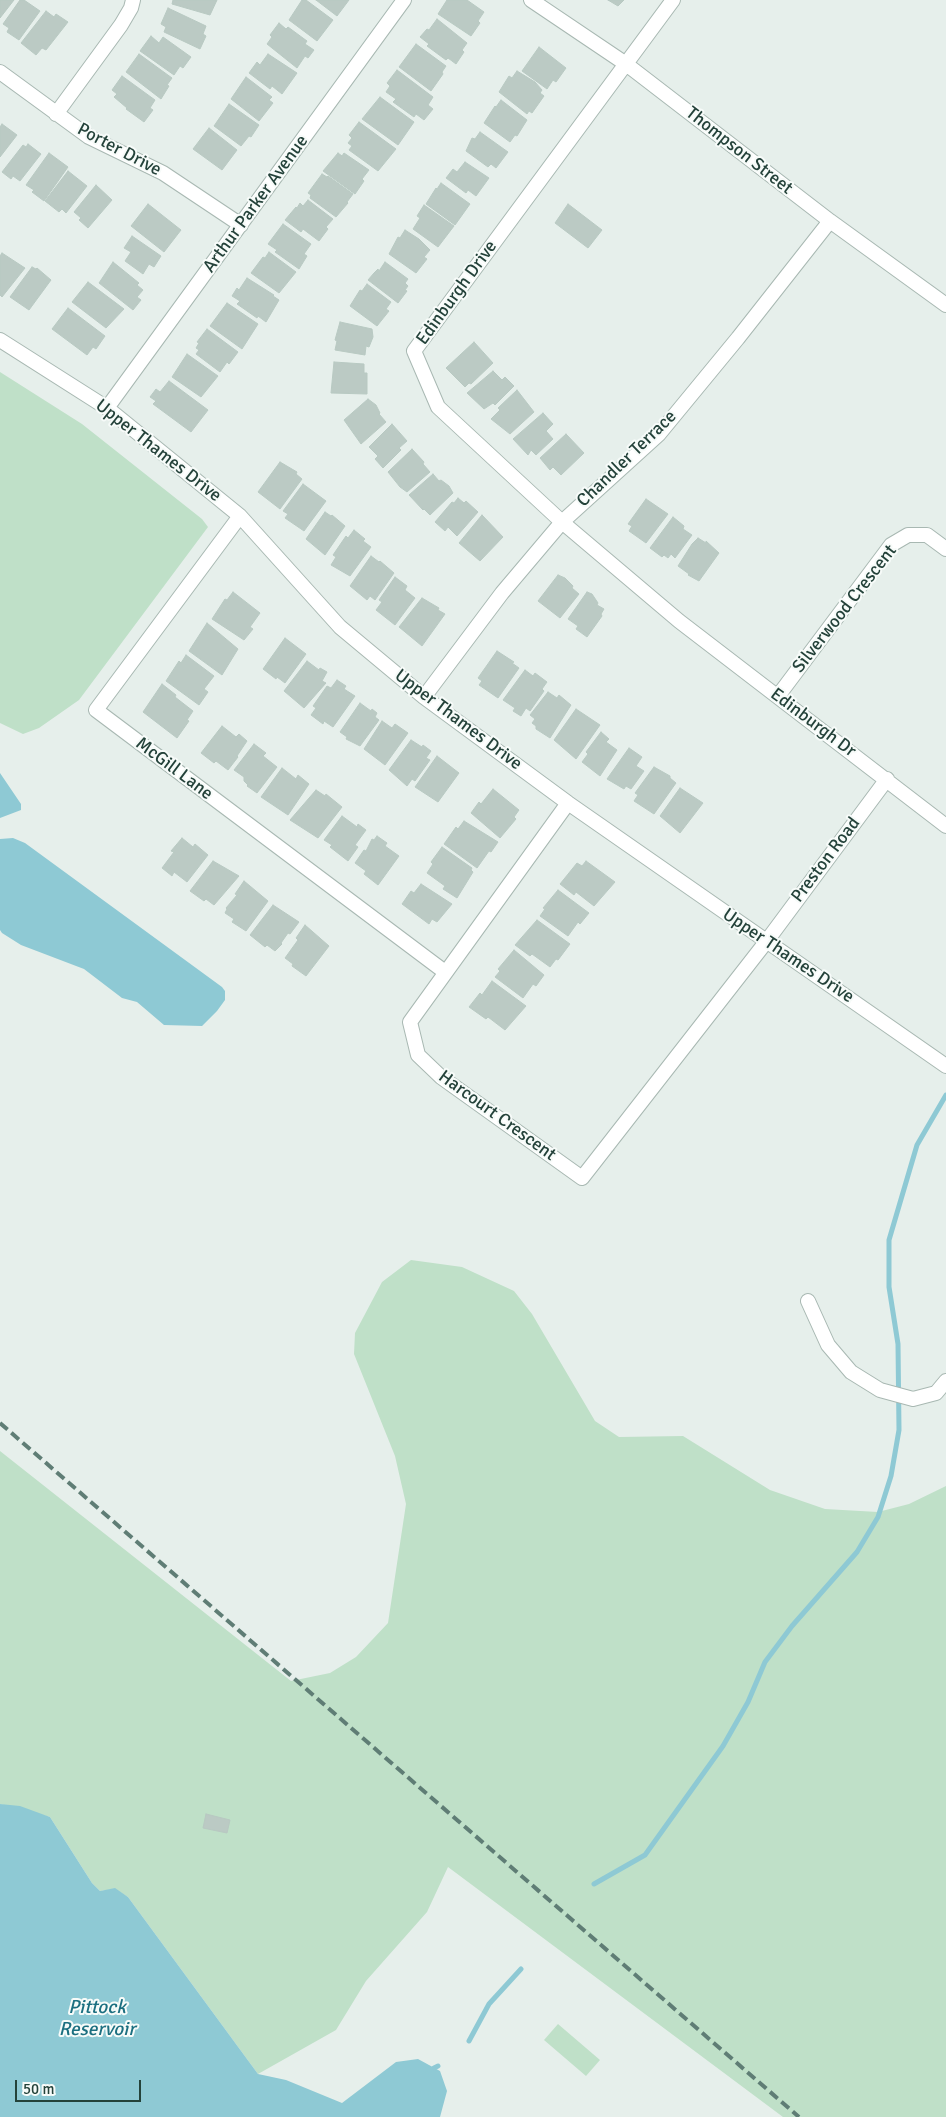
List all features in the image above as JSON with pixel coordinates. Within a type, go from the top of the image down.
[{"type":"street","points":[[56,114],[121,25],[131,8],[133,0]]},
{"type":"street","name":"Arthur Parker Avenue","points":[[107,408],[404,0]]},
{"type":"street","name":"Thompson Street","points":[[531,0],[626,64],[830,221],[946,305]]},
{"type":"street","name":"Edinburgh Drive","points":[[674,0],[414,351],[438,407],[562,522],[679,621]]},
{"type":"street","name":"Porter Drive","points":[[0,72],[89,138],[163,173],[241,225]]},
{"type":"street","name":"Chandler Terrace","points":[[424,697],[502,593],[562,522],[659,434],[738,338],[830,221]]},
{"type":"street","name":"Upper Thames Drive","points":[[0,340],[107,408],[240,516],[340,627],[424,697],[568,803],[946,1066]]},
{"type":"street","name":"McGill Lane","points":[[240,516],[96,710],[445,972]]},
{"type":"street","name":"Silverwood Crescent","points":[[778,696],[891,545],[908,535],[927,536],[946,549]]},
{"type":"street","name":"Edinburgh Dr","points":[[679,621],[946,826]]},
{"type":"street","name":"Preston Road","points":[[766,942],[887,779]]},
{"type":"street","name":"Harcourt Crescent","points":[[568,803],[410,1022],[418,1055],[441,1077],[582,1178],[766,942]]},
{"type":"street","points":[[808,1301],[828,1345],[851,1372],[880,1390],[913,1399],[936,1393],[946,1381]]},
{"type":"green space","points":[[0,372],[82,424],[202,519],[208,527],[79,700],[39,728],[23,734],[0,723]]},
{"type":"green space","points":[[411,1260],[462,1267],[514,1291],[532,1314],[595,1421],[619,1437],[683,1436],[770,1490],[825,1509],[878,1512],[909,1504],[946,1486],[946,2117],[783,2117],[448,1867],[427,1912],[366,1981],[336,2030],[258,2074],[128,1897],[115,1889],[100,1891],[92,1883],[50,1817],[0,1804],[0,1451],[291,1681],[330,1673],[356,1657],[388,1623],[406,1504],[395,1456],[354,1354],[355,1333],[382,1282]]},
{"type":"green space","points":[[558,2024],[600,2060],[586,2076],[544,2040]]},
{"type":"water","points":[[0,773],[21,804],[21,810],[0,818]]},
{"type":"water","points":[[13,838],[25,843],[222,987],[225,991],[225,1000],[217,1011],[202,1026],[164,1025],[137,1002],[122,998],[84,969],[21,945],[2,933],[0,930],[0,839]]},
{"type":"water","name":"Pittock Reservoir","points":[[0,1804],[20,1806],[50,1817],[92,1883],[100,1891],[115,1888],[128,1897],[258,2074],[286,2080],[342,2103],[396,2062],[418,2059],[440,2071],[447,2091],[440,2117],[0,2117]]},
{"type":"building","points":[[0,0],[14,0],[0,18]]},
{"type":"building","points":[[20,0],[24,0],[40,11],[19,40],[7,32],[9,28],[3,24]]},
{"type":"building","points":[[173,0],[217,0],[210,15],[172,4]]},
{"type":"building","points":[[302,0],[306,0],[333,20],[317,41],[289,20]]},
{"type":"building","points":[[316,0],[349,0],[337,16]]},
{"type":"building","points":[[447,0],[467,0],[484,12],[478,21],[480,23],[471,36],[438,14]]},
{"type":"building","points":[[608,0],[624,0],[618,6]]},
{"type":"building","points":[[168,8],[206,26],[203,34],[206,36],[200,49],[164,32],[166,27],[161,24]]},
{"type":"building","points":[[46,11],[54,17],[56,14],[68,22],[46,50],[42,48],[36,55],[21,43]]},
{"type":"building","points":[[437,19],[467,43],[462,50],[464,52],[456,64],[448,58],[446,60],[427,46],[429,44],[420,37],[427,29],[429,30]]},
{"type":"building","points":[[279,23],[286,29],[288,27],[307,41],[305,44],[314,50],[308,58],[305,56],[297,68],[267,44],[272,37],[270,35]]},
{"type":"building","points":[[151,36],[159,43],[163,37],[191,57],[183,68],[180,66],[174,75],[140,51]]},
{"type":"building","points":[[416,44],[446,66],[442,72],[443,74],[431,91],[399,67]]},
{"type":"building","points":[[539,47],[566,68],[556,82],[553,80],[547,89],[522,71]]},
{"type":"building","points":[[139,54],[172,78],[161,99],[126,72]]},
{"type":"building","points":[[268,54],[297,73],[282,94],[272,86],[270,89],[249,73],[257,62],[260,65]]},
{"type":"building","points":[[397,70],[433,97],[428,105],[433,109],[424,120],[416,114],[414,117],[393,102],[396,99],[386,92],[390,86],[387,83]]},
{"type":"building","points":[[517,71],[535,82],[542,90],[540,93],[544,96],[532,113],[529,111],[527,114],[499,92],[509,76],[512,78]]},
{"type":"building","points":[[122,76],[155,100],[150,108],[153,110],[144,122],[126,109],[114,97],[117,94],[112,90]]},
{"type":"building","points":[[246,77],[272,97],[269,100],[273,103],[259,121],[231,99]]},
{"type":"building","points":[[380,97],[414,122],[398,145],[362,119]]},
{"type":"building","points":[[501,100],[527,120],[517,136],[515,135],[510,142],[484,123]]},
{"type":"building","points":[[229,104],[259,125],[251,137],[249,136],[241,146],[214,126]]},
{"type":"building","points":[[359,122],[396,149],[378,171],[349,150],[352,146],[348,143],[352,138],[349,135]]},
{"type":"building","points":[[2,124],[17,135],[0,157],[0,127]]},
{"type":"building","points":[[209,128],[237,150],[222,170],[193,149]]},
{"type":"building","points":[[480,132],[508,152],[496,168],[491,164],[488,167],[466,151],[472,138],[475,139]]},
{"type":"building","points":[[28,144],[41,154],[20,181],[13,176],[11,179],[2,172],[23,145],[26,147]]},
{"type":"building","points":[[49,153],[68,167],[44,201],[32,192],[34,190],[26,185]]},
{"type":"building","points":[[338,153],[342,156],[344,153],[369,170],[362,179],[364,181],[355,194],[323,171]]},
{"type":"building","points":[[465,162],[489,178],[476,196],[468,190],[466,193],[446,178],[453,169],[457,172]]},
{"type":"building","points":[[68,171],[87,186],[66,213],[62,209],[59,212],[45,201]]},
{"type":"building","points":[[322,174],[328,176],[353,194],[336,217],[310,198],[311,195],[308,193]]},
{"type":"building","points":[[441,183],[470,204],[455,225],[426,204]]},
{"type":"building","points":[[96,185],[112,200],[88,228],[79,220],[81,218],[74,212]]},
{"type":"building","points":[[308,200],[333,219],[326,227],[328,229],[319,241],[303,229],[301,232],[285,220],[300,203],[303,206]]},
{"type":"building","points":[[148,204],[181,230],[164,252],[131,226]]},
{"type":"building","points":[[568,204],[602,230],[588,248],[555,223]]},
{"type":"building","points":[[424,205],[454,226],[438,247],[413,229],[420,218],[417,216]]},
{"type":"building","points":[[283,224],[311,244],[304,254],[307,256],[299,269],[275,252],[277,250],[268,244]]},
{"type":"building","points":[[405,230],[419,239],[430,250],[424,257],[427,259],[416,273],[389,254],[398,237],[400,238]]},
{"type":"building","points":[[132,236],[161,256],[154,267],[149,264],[143,274],[125,261],[131,252],[124,248]]},
{"type":"building","points":[[269,252],[296,272],[279,293],[251,273]]},
{"type":"building","points":[[2,253],[25,268],[2,297],[0,295],[0,256]]},
{"type":"building","points":[[113,262],[139,283],[137,285],[143,290],[137,297],[141,300],[133,310],[99,283]]},
{"type":"building","points":[[385,262],[408,279],[405,283],[408,286],[405,290],[407,291],[398,303],[368,280],[378,269],[379,271]]},
{"type":"building","points":[[32,267],[37,268],[51,280],[29,310],[10,297]]},
{"type":"building","points":[[247,278],[279,300],[266,322],[237,304],[240,301],[232,296],[237,288],[239,290]]},
{"type":"building","points":[[88,282],[124,309],[106,328],[72,302]]},
{"type":"building","points":[[367,284],[391,302],[386,309],[389,311],[377,326],[350,306],[360,290],[362,291]]},
{"type":"building","points":[[227,303],[258,324],[242,349],[210,326]]},
{"type":"building","points":[[68,308],[105,336],[96,349],[93,347],[87,355],[52,329]]},
{"type":"building","points":[[340,322],[372,329],[373,337],[369,347],[366,346],[365,355],[335,350],[337,341],[335,340]]},
{"type":"building","points":[[207,329],[238,352],[220,372],[196,354],[199,350],[196,348],[199,343],[197,342]]},
{"type":"building","points":[[474,342],[493,363],[471,384],[469,383],[465,387],[446,368]]},
{"type":"building","points":[[187,354],[218,376],[201,397],[172,377]]},
{"type":"building","points":[[334,362],[364,364],[364,373],[367,373],[367,394],[331,393]]},
{"type":"building","points":[[493,371],[502,380],[505,377],[514,386],[495,405],[493,403],[484,409],[467,393]]},
{"type":"building","points":[[169,381],[208,410],[191,432],[153,404],[156,401],[150,397],[156,389],[160,392]]},
{"type":"building","points":[[517,390],[534,412],[510,434],[491,419],[500,410],[498,408]]},
{"type":"building","points":[[368,399],[376,405],[379,414],[386,422],[361,444],[344,420]]},
{"type":"building","points":[[543,413],[553,424],[546,431],[553,439],[536,455],[531,450],[528,455],[513,439]]},
{"type":"building","points":[[392,424],[407,441],[383,468],[375,459],[378,456],[369,447]]},
{"type":"building","points":[[566,434],[584,453],[561,475],[553,467],[550,470],[540,458]]},
{"type":"building","points":[[412,449],[430,472],[407,492],[400,487],[388,472]]},
{"type":"building","points":[[280,462],[297,472],[296,474],[302,479],[280,509],[258,492]]},
{"type":"building","points":[[433,474],[439,481],[441,480],[449,486],[453,493],[430,515],[409,495]]},
{"type":"building","points":[[303,484],[326,501],[304,531],[285,518],[288,514],[283,511]]},
{"type":"building","points":[[458,498],[464,503],[466,501],[478,512],[457,536],[448,527],[445,531],[435,522],[452,502],[454,503]]},
{"type":"building","points":[[646,499],[668,514],[646,543],[629,531],[632,526],[628,524]]},
{"type":"building","points":[[325,512],[332,515],[345,526],[325,555],[306,539]]},
{"type":"building","points":[[482,515],[503,537],[480,561],[459,543]]},
{"type":"building","points":[[673,517],[684,526],[683,529],[692,535],[675,558],[671,554],[668,558],[664,555],[662,557],[650,548]]},
{"type":"building","points":[[354,530],[371,547],[350,576],[331,565],[336,557],[333,555],[346,536],[348,538]]},
{"type":"building","points":[[698,538],[706,543],[706,541],[719,553],[699,581],[688,575],[678,566]]},
{"type":"building","points":[[371,556],[394,573],[375,600],[370,596],[367,600],[350,586]]},
{"type":"building","points":[[558,575],[565,578],[579,594],[560,618],[538,601]]},
{"type":"building","points":[[395,577],[407,586],[405,590],[415,598],[395,625],[376,610],[382,602],[379,600]]},
{"type":"building","points":[[233,592],[260,613],[250,627],[253,629],[244,640],[212,619],[225,599],[227,600]]},
{"type":"building","points":[[587,592],[592,594],[598,603],[597,605],[604,609],[601,614],[602,616],[587,637],[576,629],[578,626],[568,619]]},
{"type":"building","points":[[422,598],[445,614],[422,646],[399,627]]},
{"type":"building","points":[[207,623],[238,649],[222,675],[189,651]]},
{"type":"building","points":[[285,638],[306,654],[285,683],[263,669]]},
{"type":"building","points":[[497,651],[514,662],[512,663],[519,668],[498,698],[479,685],[482,681],[478,678]]},
{"type":"building","points":[[186,655],[214,676],[204,689],[208,692],[199,705],[166,681],[179,661],[181,663]]},
{"type":"building","points":[[307,661],[319,670],[320,668],[327,672],[322,681],[326,683],[304,708],[284,691]]},
{"type":"building","points":[[525,670],[533,676],[535,673],[547,682],[542,689],[544,691],[530,711],[526,708],[521,716],[513,711],[515,708],[503,700]]},
{"type":"building","points":[[337,680],[346,686],[344,689],[355,696],[333,727],[324,721],[323,724],[311,715],[316,708],[313,706],[327,686],[331,688]]},
{"type":"building","points":[[162,684],[193,711],[187,720],[189,721],[177,738],[143,712]]},
{"type":"building","points":[[548,692],[557,698],[559,695],[571,705],[550,738],[536,729],[536,726],[532,723],[535,719],[530,715]]},
{"type":"building","points":[[360,703],[377,713],[375,717],[379,720],[360,746],[346,739],[347,737],[340,732]]},
{"type":"building","points":[[576,709],[600,725],[576,759],[554,740]]},
{"type":"building","points":[[382,721],[392,728],[395,724],[408,733],[385,765],[364,749]]},
{"type":"building","points":[[222,726],[236,737],[239,734],[247,741],[228,770],[216,761],[214,763],[201,753]]},
{"type":"building","points":[[601,732],[609,739],[606,742],[617,750],[600,776],[582,762],[588,754],[586,752]]},
{"type":"building","points":[[411,740],[431,751],[426,758],[430,760],[415,781],[412,779],[407,786],[389,770]]},
{"type":"building","points":[[254,744],[266,753],[263,756],[277,767],[257,793],[247,786],[244,777],[234,770]]},
{"type":"building","points":[[629,748],[642,757],[636,766],[644,771],[631,789],[626,786],[624,789],[607,779]]},
{"type":"building","points":[[437,756],[459,773],[438,802],[415,787]]},
{"type":"building","points":[[654,767],[670,776],[676,783],[654,814],[634,801],[638,795],[635,793]]},
{"type":"building","points":[[282,768],[296,779],[298,775],[309,784],[288,815],[261,797]]},
{"type":"building","points":[[680,788],[703,803],[680,833],[660,816]]},
{"type":"building","points":[[493,789],[519,810],[514,817],[516,819],[500,838],[471,813],[479,802],[481,804]]},
{"type":"building","points":[[316,790],[325,796],[326,794],[342,807],[318,838],[290,820]]},
{"type":"building","points":[[342,816],[357,827],[358,824],[366,830],[355,845],[358,847],[348,861],[330,847],[332,845],[324,840]]},
{"type":"building","points":[[464,821],[498,842],[477,868],[444,844],[456,827],[458,829]]},
{"type":"building","points":[[377,836],[387,843],[385,846],[399,856],[378,885],[364,874],[366,871],[355,863],[364,850],[366,851],[372,839],[374,840]]},
{"type":"building","points":[[182,838],[193,847],[195,844],[208,855],[187,882],[174,872],[172,876],[162,868],[174,852],[171,851]]},
{"type":"building","points":[[442,847],[472,868],[473,872],[457,898],[443,889],[445,886],[427,873],[433,864],[431,862]]},
{"type":"building","points":[[213,861],[239,876],[214,905],[206,899],[204,901],[190,891]]},
{"type":"building","points":[[586,861],[615,882],[594,906],[576,892],[574,895],[560,884],[577,863],[582,866]]},
{"type":"building","points":[[244,881],[268,901],[246,931],[232,922],[234,919],[225,913],[226,908],[237,895],[235,894]]},
{"type":"building","points":[[421,884],[452,904],[437,922],[432,919],[429,924],[402,904],[411,891],[414,893]]},
{"type":"building","points":[[558,890],[589,913],[580,924],[578,922],[568,936],[540,916],[545,909],[543,908]]},
{"type":"building","points":[[273,905],[299,922],[275,951],[267,945],[265,947],[250,935]]},
{"type":"building","points":[[537,920],[570,944],[550,967],[515,945]]},
{"type":"building","points":[[305,925],[329,946],[306,976],[292,966],[293,964],[285,958],[298,940],[296,938]]},
{"type":"building","points":[[514,950],[544,975],[536,986],[533,984],[523,998],[495,977],[500,971],[498,969]]},
{"type":"building","points":[[492,981],[526,1006],[505,1030],[488,1017],[486,1019],[469,1007],[480,993],[482,995]]},
{"type":"building","points":[[206,1814],[230,1820],[227,1833],[203,1828]]},
{"type":"waterway","points":[[594,1884],[645,1855],[723,1746],[748,1702],[765,1662],[792,1626],[857,1552],[878,1517],[891,1476],[899,1430],[898,1344],[889,1287],[889,1240],[917,1145],[946,1095]]},
{"type":"waterway","points":[[469,2041],[489,2004],[521,1969]]},
{"type":"waterway","points":[[434,2068],[438,2066]]},
{"type":"railway","points":[[0,1423],[799,2117]]}]
